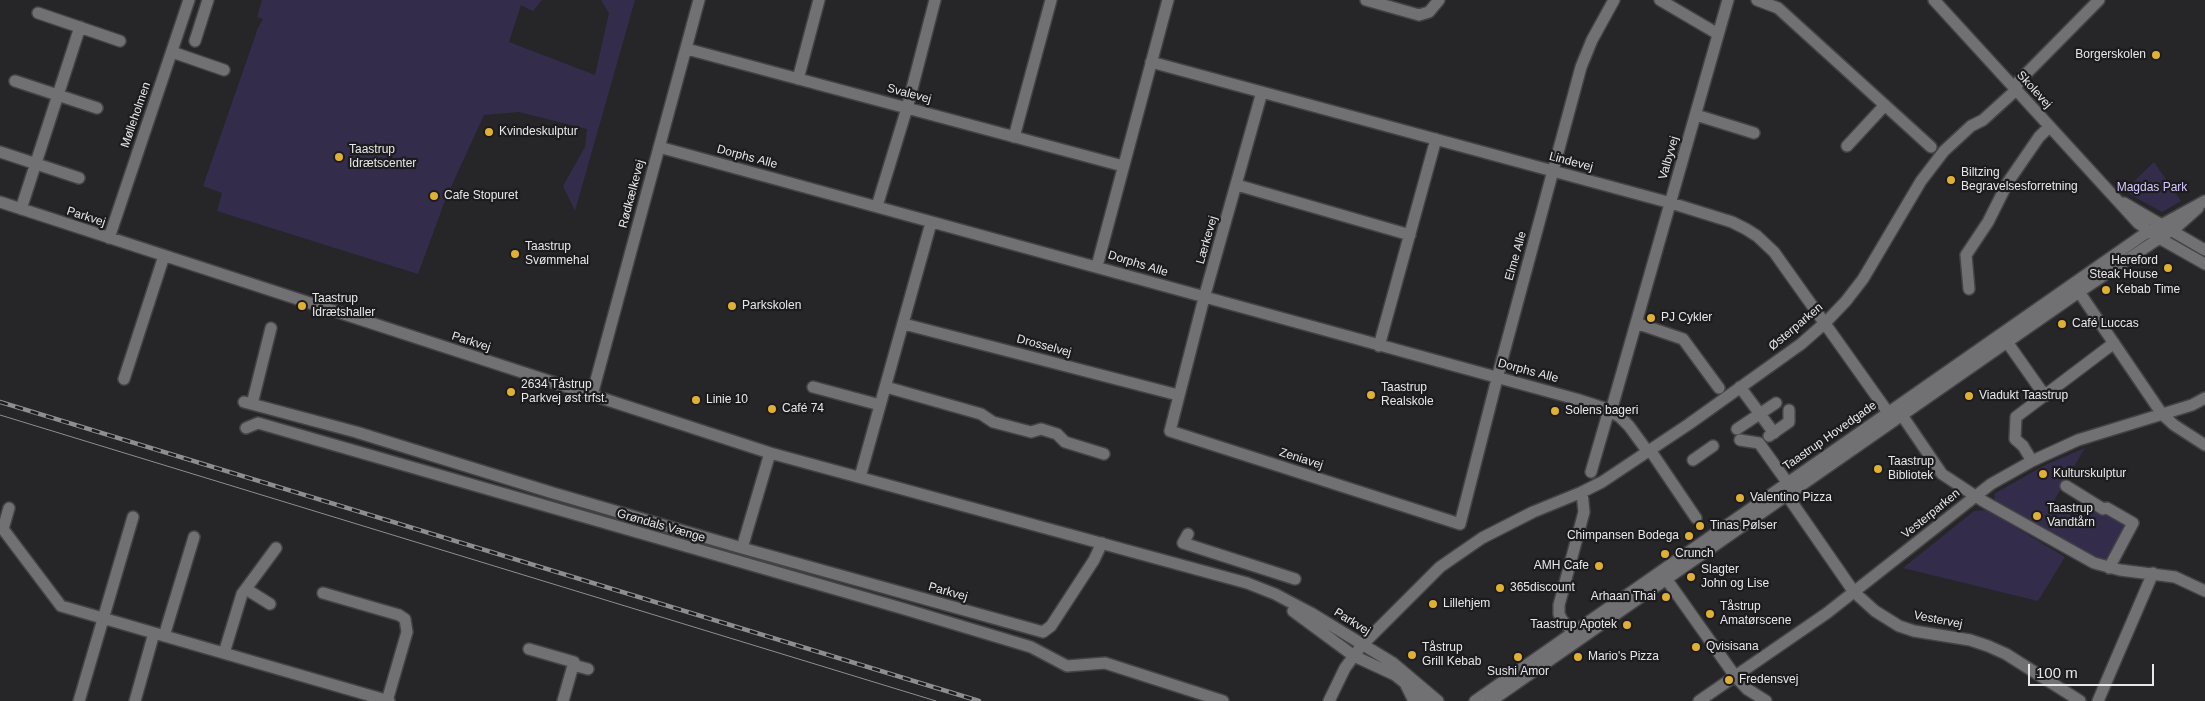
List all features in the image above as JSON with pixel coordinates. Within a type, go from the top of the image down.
[{"type":"street","name":"Mølleholmen","points":[[108,238],[189,0]]},
{"type":"street","points":[[195,41],[208,0]]},
{"type":"street","name":"Rødkælkevej","points":[[592,395],[699,0]]},
{"type":"street","points":[[798,79],[819,0]]},
{"type":"street","points":[[878,206],[907,108],[935,0]]},
{"type":"street","points":[[1014,137],[1051,0]]},
{"type":"street","points":[[1097,266],[1168,0]]},
{"type":"street","points":[[1366,0],[1419,14],[1429,12],[1439,0]]},
{"type":"street","name":"Elme Alle","points":[[1460,524],[1497,377],[1587,50],[1614,0]]},
{"type":"street","points":[[1660,0],[1718,34]]},
{"type":"street","name":"Valbyvej","points":[[1610,411],[1728,0]]},
{"type":"street","points":[[1757,0],[1778,8],[1931,147]]},
{"type":"street","name":"Skolevej","points":[[1934,0],[2015,85],[2049,127],[2138,223],[2159,238],[2205,264]]},
{"type":"street","name":"Østerparken","points":[[1329,701],[1335,686],[1362,645],[1440,567],[1482,538],[1534,512],[1602,482],[1801,344],[1826,322],[1863,279],[1922,181],[1939,157],[1971,126],[1983,120],[2099,0]]},
{"type":"street","points":[[38,13],[120,41]]},
{"type":"street","points":[[21,209],[80,27]]},
{"type":"street","name":"Svalevej","points":[[687,49],[1123,166]]},
{"type":"street","points":[[172,52],[224,70]]},
{"type":"street","name":"Lindevej","points":[[1151,62],[1671,203],[1732,222],[1757,236],[1774,252],[1942,474],[1975,496],[2080,557],[2109,568],[2175,577],[2205,591]]},
{"type":"street","points":[[15,81],[97,108]]},
{"type":"street","name":"Lærkevej","points":[[1178,395],[1262,92]]},
{"type":"street","points":[[1847,146],[1885,105]]},
{"type":"street","points":[[1696,115],[1754,133]]},
{"type":"street","points":[[1969,288],[1966,255],[1988,222],[2008,182],[2049,127]]},
{"type":"street","points":[[1379,346],[1436,139]]},
{"type":"street","name":"Dorphs Alle","points":[[659,147],[878,206],[931,223],[1097,266],[1204,298],[1379,346],[1576,398],[1610,411],[1629,426],[1696,518]]},
{"type":"street","points":[[0,152],[79,178]]},
{"type":"street","points":[[1237,186],[1410,235]]},
{"type":"street","name":"Skolevej","points":[[2115,198],[2205,250]]},
{"type":"street","name":"Taastrup Hovedgade","points":[[1895,414],[2007,342],[2148,231],[2205,201]]},
{"type":"street","name":"Taastrup Hovedgade","points":[[1491,701],[1785,488],[1895,414],[2075,288],[2179,225],[2205,201]]},
{"type":"street","name":"Parkvej","points":[[0,202],[770,452],[1242,583],[1289,608],[1354,656],[1395,675],[1425,701]]},
{"type":"street","points":[[860,477],[931,223]]},
{"type":"street","points":[[124,379],[164,256]]},
{"type":"street","points":[[2075,288],[2162,414],[2174,425],[2205,445]]},
{"type":"street","name":"Drosselvej","points":[[904,324],[1178,395]]},
{"type":"street","points":[[1636,324],[1683,339],[1719,388]]},
{"type":"street","name":"Parkvej","points":[[271,328],[248,403],[356,432],[552,493],[742,548],[1043,632],[1051,626],[1094,560],[1102,543]]},
{"type":"street","points":[[2007,342],[2045,396]]},
{"type":"street","points":[[2032,461],[2024,446],[2015,438],[2016,418],[2114,343]]},
{"type":"street","points":[[813,387],[880,405]]},
{"type":"street","points":[[886,387],[981,414],[993,422],[1031,432],[1041,429],[1057,434],[1065,442],[1104,454]]},
{"type":"street","points":[[1740,387],[1774,433]]},
{"type":"street","name":"Zeniavej","points":[[1178,395],[1170,429],[1171,432],[1460,524]]},
{"type":"street","name":"Vesterparken","points":[[1699,701],[1854,592],[1991,484],[2032,461],[2078,440],[2162,414],[2205,398]]},
{"type":"street","points":[[1776,402],[1759,414],[1739,435],[1759,443],[1789,422],[1789,410]]},
{"type":"street","points":[[1592,472],[1610,411]]},
{"type":"street","name":"Grøndals Vænge","points":[[246,428],[258,423],[901,608],[1030,647],[1067,666],[1105,663],[1223,701]]},
{"type":"street","name":"Vestervej","points":[[1759,443],[1785,488],[1854,592],[1875,611],[1899,626],[1914,631],[1970,640],[1988,646],[2006,654],[2080,701]]},
{"type":"street","points":[[1694,460],[1713,446]]},
{"type":"street","points":[[742,548],[770,452]]},
{"type":"street","points":[[2066,486],[2133,523],[2109,568]]},
{"type":"street","points":[[1573,632],[1559,614],[1559,605],[1584,512],[1582,492]]},
{"type":"street","points":[[9,508],[3,529],[60,605],[388,701],[407,632],[405,619],[399,615],[323,593]]},
{"type":"street","points":[[79,701],[133,517]]},
{"type":"street","points":[[1188,534],[1183,543],[1295,580]]},
{"type":"street","points":[[135,701],[194,537]]},
{"type":"street","points":[[224,653],[242,594],[276,548]]},
{"type":"street","points":[[1242,583],[1248,564]]},
{"type":"street","points":[[2098,701],[2152,573]]},
{"type":"street","points":[[1663,575],[1735,676],[1747,689],[1766,701]]},
{"type":"street","name":"Taastrup Hovedgade","points":[[1476,701],[1573,632],[1663,575]]},
{"type":"street","name":"Parkvej","points":[[1242,583],[1248,583],[1311,613],[1393,662],[1438,701]]},
{"type":"street","points":[[246,589],[270,604]]},
{"type":"street","points":[[529,649],[574,662],[562,701]]},
{"type":"street","points":[[573,665],[588,669]]},
{"type":"street","points":[[1405,683],[1414,701]]},
{"type":"green space","name":"Taastrup Idrætscenter","points":[[262,0],[542,0],[533,11],[521,5],[509,42],[595,75],[609,13],[601,0],[635,0],[575,211],[563,186],[585,147],[587,129],[519,112],[484,115],[446,198],[418,274],[217,211],[222,193],[203,186],[258,28],[263,19],[257,17]]},
{"type":"green space","name":"Magdas Park","points":[[2154,162],[2181,201],[2162,212],[2124,191]]},
{"type":"green space","points":[[2085,448],[2052,504],[2073,516],[2082,500],[2125,526],[2105,561],[2085,553],[2058,535],[2047,531],[1995,500],[1994,494],[2045,465]]},
{"type":"green space","points":[[1987,510],[2065,557],[2038,601],[1903,568],[1974,511]]},
{"type":"tram line","points":[[0,415],[936,701]]},
{"type":"railway","points":[[0,402],[979,701]]},
{"type":"place","name":"Borgerskolen","points":[[2156,55]]},
{"type":"place","name":"Kvindeskulptur","points":[[489,132]]},
{"type":"place","name":"Taastrup Idrætscenter","points":[[339,157]]},
{"type":"place","name":"Biltzing Begravelsesforretning","points":[[1951,180]]},
{"type":"place","name":"Cafe Stopuret","points":[[434,196]]},
{"type":"place","name":"Taastrup Svømmehal","points":[[515,254]]},
{"type":"place","name":"Hereford Steak House","points":[[2168,268]]},
{"type":"place","name":"Kebab Time","points":[[2106,290]]},
{"type":"place","name":"Taastrup Idrætshaller","points":[[302,306]]},
{"type":"place","name":"Parkskolen","points":[[732,306]]},
{"type":"place","name":"PJ Cykler","points":[[1651,318]]},
{"type":"place","name":"Café Luccas","points":[[2062,324]]},
{"type":"place","name":"2634 Tåstrup Parkvej øst trfst.","points":[[511,392]]},
{"type":"place","name":"Taastrup Realskole","points":[[1371,395]]},
{"type":"place","name":"Viadukt Taastrup","points":[[1969,396]]},
{"type":"place","name":"Linie 10","points":[[696,400]]},
{"type":"place","name":"Café 74","points":[[772,409]]},
{"type":"place","name":"Solens bageri","points":[[1555,411]]},
{"type":"place","name":"Taastrup Bibliotek","points":[[1878,469]]},
{"type":"place","name":"Kulturskulptur","points":[[2043,474]]},
{"type":"place","name":"Valentino Pizza","points":[[1740,498]]},
{"type":"place","name":"Taastrup Vandtårn","points":[[2037,516]]},
{"type":"place","name":"Tinas Pølser","points":[[1700,526]]},
{"type":"place","name":"Chimpansen Bodega","points":[[1689,536]]},
{"type":"place","name":"Crunch","points":[[1665,554]]},
{"type":"place","name":"AMH Cafe","points":[[1599,566]]},
{"type":"place","name":"Slagter John og Lise","points":[[1691,577]]},
{"type":"place","name":"365discount","points":[[1500,588]]},
{"type":"place","name":"Arhaan Thai","points":[[1666,597]]},
{"type":"place","name":"Lillehjem","points":[[1433,604]]},
{"type":"place","name":"Tåstrup Amatørscene","points":[[1710,614]]},
{"type":"place","name":"Taastrup Apotek","points":[[1627,625]]},
{"type":"place","name":"Qvisisana","points":[[1696,647]]},
{"type":"place","name":"Tåstrup Grill Kebab","points":[[1412,655]]},
{"type":"place","name":"Sushi Amor","points":[[1518,657]]},
{"type":"place","name":"Mario's Pizza","points":[[1578,657]]},
{"type":"place","name":"Fredensvej","points":[[1729,680]]}]
